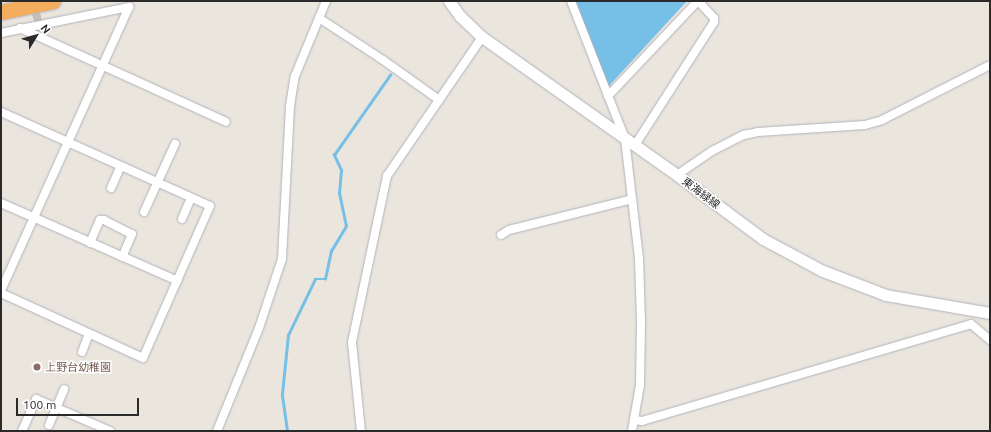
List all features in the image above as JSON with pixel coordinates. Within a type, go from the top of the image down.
[{"type":"highway","points":[[1,12],[53,1]]},
{"type":"main road","name":"東海緑線","points":[[449,1],[460,16],[482,37],[677,175],[763,239],[823,272],[886,295],[990,313]]},
{"type":"street","points":[[217,431],[259,328],[282,259],[290,106],[295,76],[326,1]]},
{"type":"street","points":[[572,1],[608,96],[630,142],[632,199],[639,258],[641,336],[641,371],[635,420],[632,431]]},
{"type":"street","points":[[608,96],[695,4],[699,2],[714,18],[714,22],[630,142]]},
{"type":"street","points":[[1,33],[129,7],[66,141],[34,218],[1,290]]},
{"type":"street","points":[[319,18],[383,60],[439,100]]},
{"type":"street","points":[[20,28],[226,122]]},
{"type":"street","points":[[361,431],[352,342],[387,176],[482,37]]},
{"type":"street","points":[[677,175],[712,152],[744,135],[758,132],[864,125],[882,120],[990,65]]},
{"type":"street","points":[[1,112],[210,206],[143,358],[1,293]]},
{"type":"street","points":[[144,212],[175,144]]},
{"type":"street","points":[[111,188],[121,166]]},
{"type":"street","points":[[182,219],[192,198]]},
{"type":"street","points":[[501,234],[509,230],[632,199]]},
{"type":"street","points":[[1,203],[178,281]]},
{"type":"street","points":[[90,243],[100,220],[104,220],[132,234],[122,257]]},
{"type":"street","points":[[971,324],[974,311]]},
{"type":"street","points":[[635,420],[642,420],[971,324]]},
{"type":"street","points":[[971,324],[990,340]]},
{"type":"street","points":[[82,352],[89,334]]},
{"type":"street","points":[[49,425],[64,389]]},
{"type":"street","points":[[22,431],[36,399],[110,431]]},
{"type":"water","points":[[573,1],[687,1],[608,87]]},
{"type":"waterway","points":[[287,431],[282,394],[288,335],[315,279],[325,279],[331,251],[346,226],[339,193],[341,170],[334,155],[390,75]]},
{"type":"tunnel","points":[[33,2],[39,24]]},
{"type":"place","name":"上野台幼稚園","points":[[37,367]]}]
